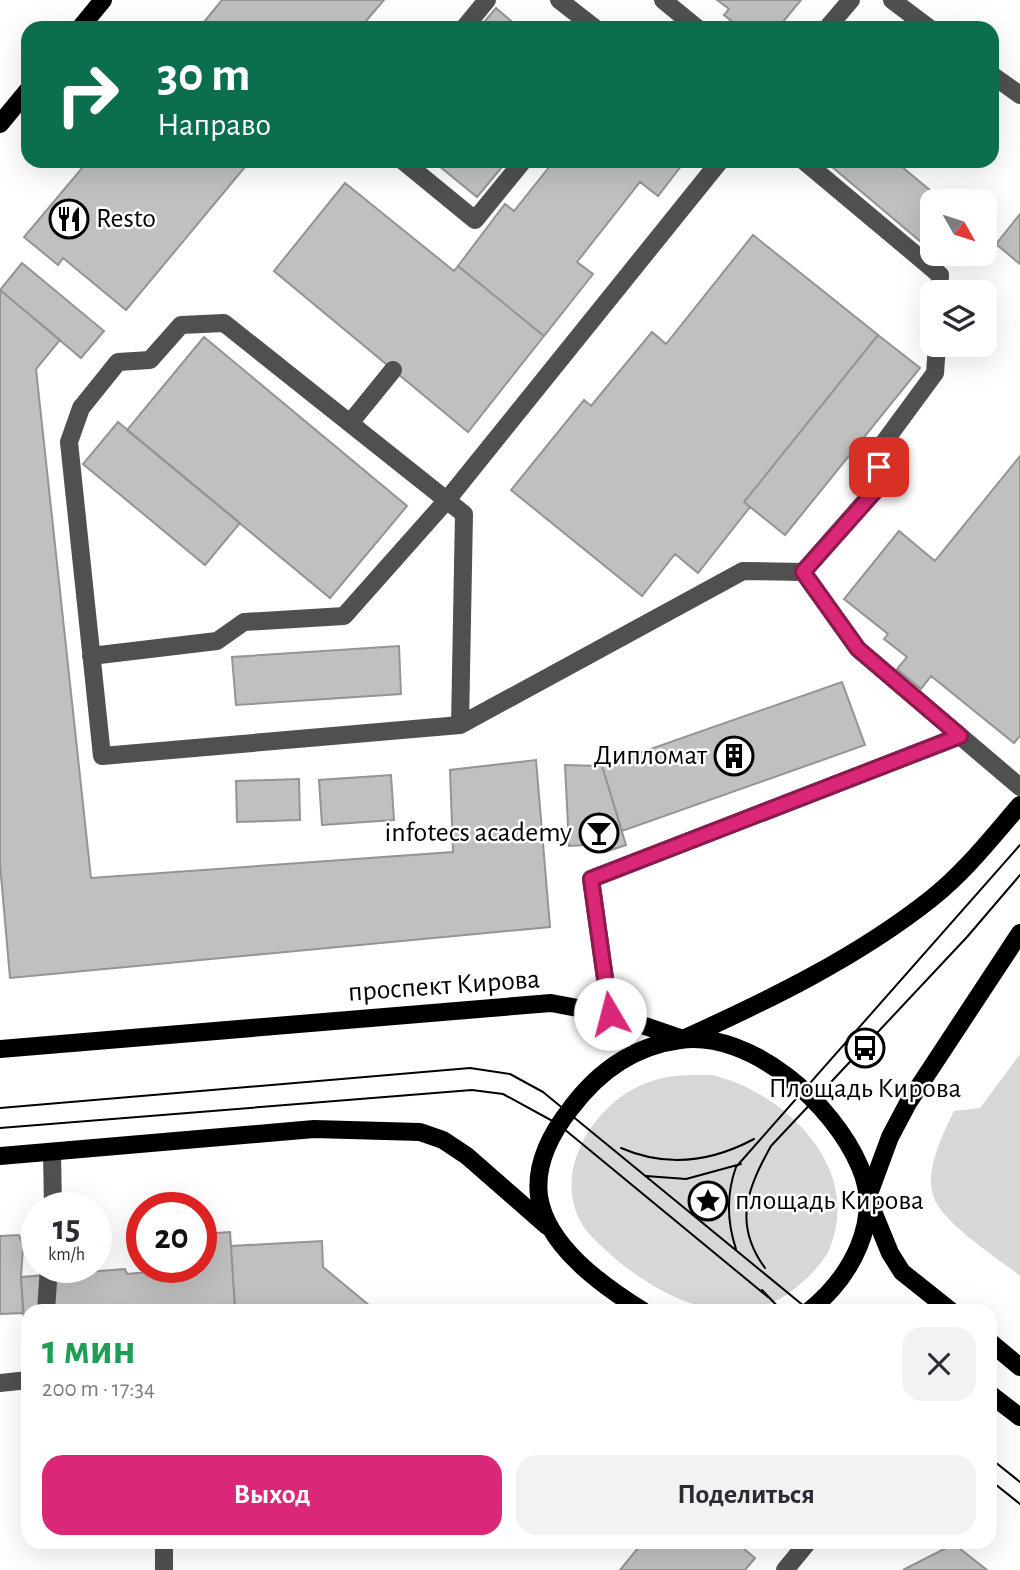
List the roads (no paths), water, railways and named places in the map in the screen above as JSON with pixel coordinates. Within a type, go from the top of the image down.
[{"type":"main road","points":[[86,21],[103,0]]},
{"type":"main road","points":[[0,124],[21,98]]},
{"type":"main road","points":[[552,1230],[539,1196],[539,1178],[547,1146],[558,1124],[582,1093],[617,1062],[657,1044],[683,1039],[752,1007],[878,938],[935,896],[1020,805]]},
{"type":"main road","points":[[817,1304],[836,1285],[850,1264],[865,1227],[868,1197],[890,1137],[908,1103],[1020,933]]},
{"type":"main road","name":"проспект Кирова","points":[[0,1049],[551,1003],[610,1014],[683,1039]]},
{"type":"main road","points":[[683,1039],[711,1042],[743,1051],[786,1075],[815,1099],[829,1114],[854,1154],[890,1253],[902,1272],[942,1304]]},
{"type":"main road","points":[[0,1156],[314,1129],[420,1132],[443,1140],[467,1156],[552,1230],[582,1264],[634,1304]]},
{"type":"main road","points":[[997,1348],[1020,1367]]},
{"type":"main road","points":[[997,1399],[1020,1417]]},
{"type":"lane","points":[[470,21],[487,0]]},
{"type":"lane","points":[[559,0],[586,21]]},
{"type":"lane","points":[[663,0],[688,21]]},
{"type":"lane","points":[[833,21],[851,0]]},
{"type":"lane","points":[[892,0],[920,21]]},
{"type":"lane","points":[[999,80],[1020,95]]},
{"type":"lane","points":[[412,168],[475,220],[517,168]]},
{"type":"lane","points":[[91,656],[217,640],[244,622],[344,617],[447,500],[714,168]]},
{"type":"lane","points":[[812,168],[940,275],[940,280]]},
{"type":"lane","points":[[460,726],[464,514],[224,323],[181,325],[150,360],[118,362],[81,408],[69,442],[69,467],[102,756],[460,726],[743,571],[803,572],[876,490],[882,445],[935,373],[936,357]]},
{"type":"lane","points":[[350,423],[393,370]]},
{"type":"lane","points":[[803,572],[858,649],[1020,787]]},
{"type":"lane","points":[[610,1014],[591,879],[960,736]]},
{"type":"lane","points":[[52,1153],[53,1192]]},
{"type":"lane","points":[[46,1304],[48,1283]]},
{"type":"lane","points":[[0,1383],[21,1381]]},
{"type":"lane","points":[[164,1549],[164,1570]]},
{"type":"lane","points":[[785,1570],[802,1549]]},
{"type":"tram line","points":[[736,1249],[729,1208],[736,1167],[1020,845]]},
{"type":"tram line","points":[[765,1268],[749,1236],[747,1207],[755,1177],[771,1146],[967,937],[1020,875]]},
{"type":"tram line","points":[[0,1108],[470,1068],[510,1074],[543,1092],[801,1304]]},
{"type":"tram line","points":[[0,1128],[472,1090],[503,1094],[558,1124],[768,1297]]},
{"type":"tram line","points":[[621,1148],[655,1158],[689,1160],[722,1153],[754,1139]]},
{"type":"tram line","points":[[646,1176],[686,1179],[741,1164]]},
{"type":"tram line","points":[[762,1290],[775,1304]]},
{"type":"tram line","points":[[997,1464],[1020,1482]]},
{"type":"tram line","points":[[997,1486],[1020,1504]]},
{"type":"place","name":"Resto","points":[[69,219]]},
{"type":"place","name":"Дипломат","points":[[734,756]]},
{"type":"place","name":"infotecs academy","points":[[599,833]]},
{"type":"place","name":"Площадь Кирова","points":[[865,1048]]},
{"type":"place","name":"площадь Кирова","points":[[708,1201]]}]
